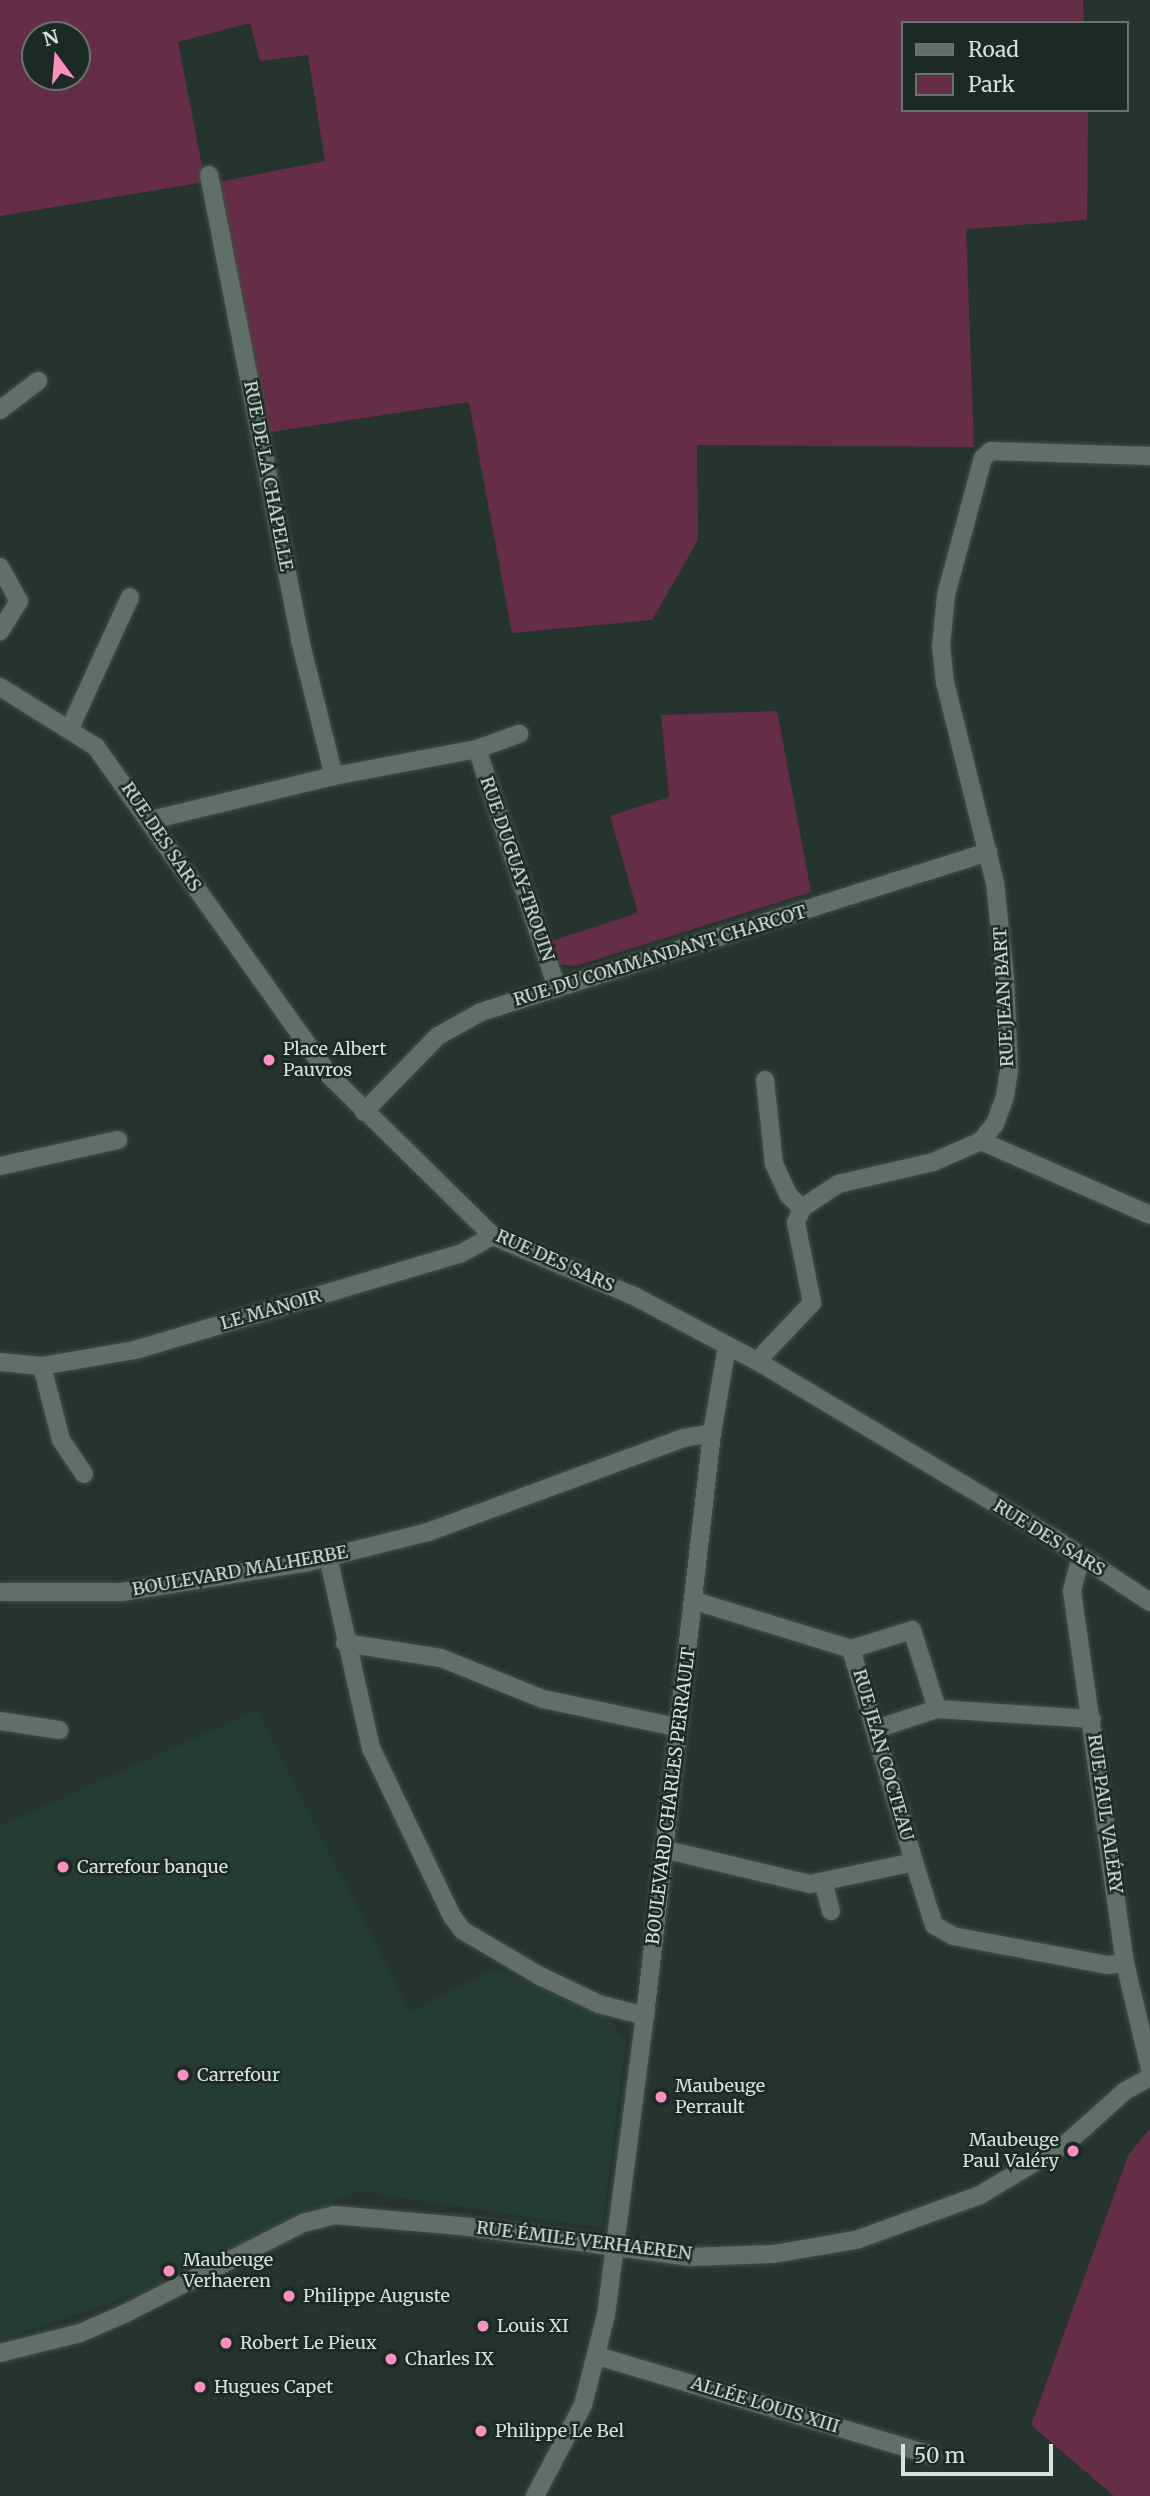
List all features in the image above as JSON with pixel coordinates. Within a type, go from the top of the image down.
[{"type":"street","name":"RUE DE LA CHAPELLE","points":[[209,175],[300,640],[334,776]]},
{"type":"street","points":[[0,410],[38,381]]},
{"type":"street","name":"RUE JEAN BART","points":[[981,1141],[995,1124],[1009,1071],[999,910],[988,852],[944,683],[940,647],[946,595],[963,526],[983,458],[991,451],[1150,456]]},
{"type":"street","points":[[0,567],[19,601],[0,631]]},
{"type":"street","points":[[70,728],[130,597]]},
{"type":"street","name":"RUE DES SARS","points":[[0,687],[70,728],[96,747],[151,820],[285,1016],[364,1112],[494,1236],[634,1296],[757,1362],[1150,1602]]},
{"type":"street","points":[[151,820],[334,776],[477,749],[519,734]]},
{"type":"street","name":"RUE DUGUAY-TROUIN","points":[[477,749],[557,988]]},
{"type":"street","name":"RUE DU COMMANDANT CHARCOT","points":[[364,1112],[438,1036],[481,1012],[988,852]]},
{"type":"street","points":[[765,1080],[774,1164],[789,1196],[802,1208]]},
{"type":"street","points":[[0,1166],[118,1140]]},
{"type":"street","points":[[757,1362],[812,1303],[796,1223],[802,1208],[838,1184],[933,1162],[981,1141],[1150,1215]]},
{"type":"street","name":"LE MANOIR","points":[[0,1362],[42,1366],[135,1350],[460,1254],[494,1236]]},
{"type":"street","name":"BOULEVARD CHARLES PERRAULT","points":[[535,2496],[583,2405],[597,2356],[616,2246],[677,1727],[695,1601],[712,1433],[727,1346]]},
{"type":"street","points":[[42,1366],[61,1440],[84,1474]]},
{"type":"street","name":"BOULEVARD MALHERBE","points":[[0,1592],[122,1592],[328,1556],[428,1532],[684,1438],[712,1433]]},
{"type":"street","points":[[328,1556],[370,1748],[462,1930],[599,2004],[645,2016]]},
{"type":"street","name":"RUE PAUL VALÉRY","points":[[1081,1558],[1072,1591],[1093,1719],[1125,1964],[1150,2069]]},
{"type":"street","points":[[695,1601],[851,1649],[912,1630],[937,1709]]},
{"type":"street","points":[[345,1643],[441,1658],[543,1699],[677,1727]]},
{"type":"street","name":"RUE JEAN COCTEAU","points":[[851,1649],[934,1925],[953,1936],[1108,1965],[1125,1964]]},
{"type":"street","points":[[876,1729],[937,1709],[1093,1719]]},
{"type":"street","points":[[0,1721],[59,1730]]},
{"type":"street","points":[[663,1849],[824,1885],[914,1862]]},
{"type":"street","points":[[824,1885],[831,1911]]},
{"type":"street","name":"RUE ÉMILE VERHAEREN","points":[[0,2353],[47,2343],[124,2315],[303,2223],[334,2215],[461,2226],[689,2257],[773,2254],[856,2240],[915,2222],[980,2195],[1067,2143],[1125,2091],[1150,2077]]},
{"type":"street","name":"ALLÉE LOUIS XIII","points":[[597,2356],[932,2455]]},
{"type":"shaded area","points":[[257,1710],[410,2012],[496,1968],[609,2019],[626,2041],[602,2228],[358,2191],[133,2295],[0,2340],[0,1826]]},
{"type":"green space","points":[[0,0],[1083,0],[1084,21],[902,21],[902,112],[1088,112],[1087,220],[966,229],[974,447],[697,445],[698,540],[652,620],[512,633],[469,402],[264,433],[214,183],[325,161],[308,55],[260,61],[250,23],[178,42],[205,182],[0,216]]},
{"type":"green space","points":[[777,711],[811,892],[576,966],[558,964],[551,941],[638,913],[610,816],[669,797],[661,715]]},
{"type":"green space","points":[[1150,2128],[1150,2496],[1114,2496],[1031,2425],[1128,2156]]},
{"type":"place","name":"Place Albert Pauvros","points":[[269,1060]]},
{"type":"place","name":"Carrefour banque","points":[[63,1867]]},
{"type":"place","name":"Carrefour","points":[[183,2075]]},
{"type":"place","name":"Maubeuge Perrault","points":[[661,2097]]},
{"type":"place","name":"Maubeuge Paul Valéry","points":[[1073,2151]]},
{"type":"place","name":"Maubeuge Verhaeren","points":[[169,2271]]},
{"type":"place","name":"Philippe Auguste","points":[[289,2296]]},
{"type":"place","name":"Louis XI","points":[[483,2326]]},
{"type":"place","name":"Robert Le Pieux","points":[[226,2343]]},
{"type":"place","name":"Charles IX","points":[[391,2359]]},
{"type":"place","name":"Hugues Capet","points":[[200,2387]]},
{"type":"place","name":"Philippe Le Bel","points":[[481,2431]]}]
